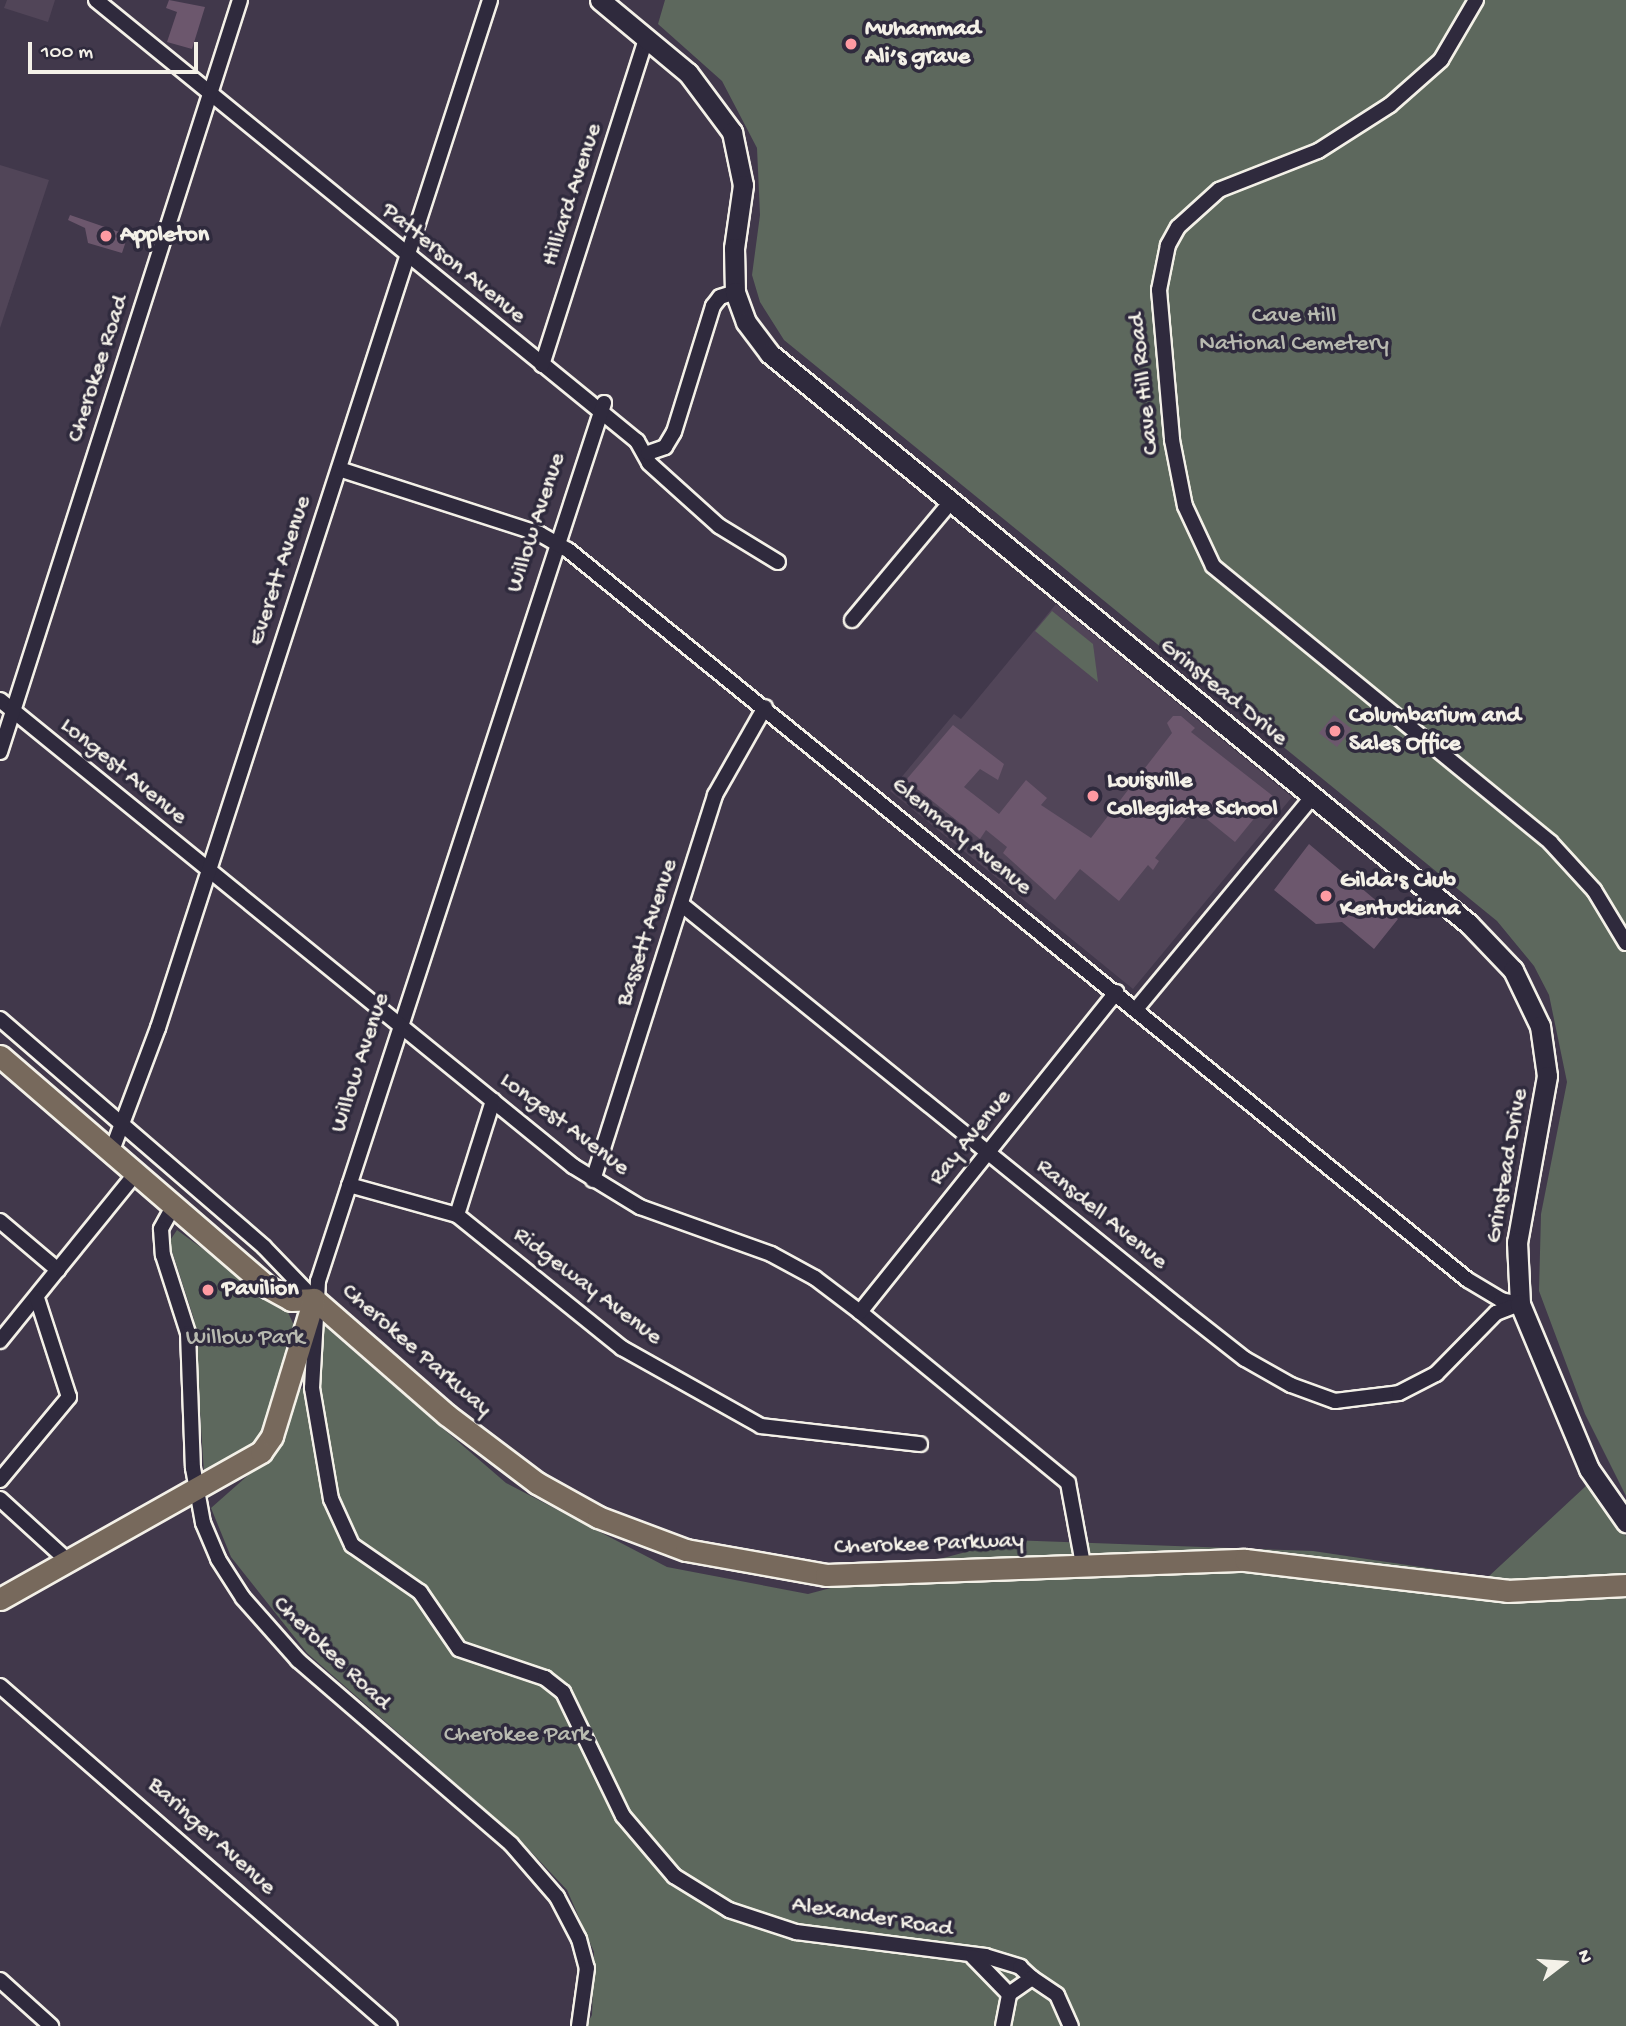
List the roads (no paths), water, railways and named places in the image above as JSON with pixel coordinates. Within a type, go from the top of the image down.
[{"type":"main road","name":"Grinstead Drive","points":[[600,0],[700,84],[737,145],[743,185],[734,248],[735,292],[746,322],[769,353],[1489,942],[1513,970],[1534,1009],[1544,1042],[1546,1093],[1517,1242],[1520,1304],[1589,1469],[1626,1522]]},
{"type":"main road","name":"Cherokee Parkway","points":[[0,1056],[173,1208],[268,1287],[291,1300],[314,1299],[487,1447],[573,1504],[634,1532],[741,1564],[826,1576],[1083,1564],[1278,1562],[1507,1591],[1626,1585]]},
{"type":"main road","name":"Willow Avenue","points":[[0,1599],[251,1461],[267,1445],[314,1299]]},
{"type":"street","name":"Patterson Avenue","points":[[96,0],[542,365],[602,408],[648,453],[649,463],[719,526],[778,562]]},
{"type":"street","name":"Cherokee Road","points":[[0,752],[240,0]]},
{"type":"street","name":"Everett Avenue","points":[[111,1153],[124,1126],[490,0]]},
{"type":"street","name":"Cave Hill Road","points":[[1476,0],[1441,60],[1390,105],[1318,151],[1219,190],[1178,227],[1168,245],[1159,290],[1171,440],[1185,506],[1213,566],[1550,842],[1594,890],[1626,943]]},
{"type":"street","name":"Hilliard Avenue","points":[[542,365],[646,40]]},
{"type":"street","points":[[648,453],[665,447],[674,432],[713,306],[720,297],[735,292]]},
{"type":"street","name":"Willow Avenue","points":[[314,1299],[602,408]]},
{"type":"street","name":"Glenmary Avenue","points":[[339,469],[558,543],[765,707],[1468,1280],[1493,1296],[1520,1304]]},
{"type":"street","points":[[852,620],[950,503]]},
{"type":"street","name":"Longest Avenue","points":[[0,700],[207,871],[593,1180],[659,1214],[771,1254],[815,1278],[860,1312],[1069,1483],[1083,1564]]},
{"type":"street","name":"Bassett Avenue","points":[[593,1180],[726,769],[765,707]]},
{"type":"street","points":[[1137,1009],[1312,797]]},
{"type":"street","name":"Ransdell Avenue","points":[[681,905],[1245,1359],[1320,1397],[1368,1400],[1413,1388],[1456,1357],[1496,1312],[1520,1304]]},
{"type":"street","name":"Ray Avenue","points":[[860,1312],[1116,992]]},
{"type":"street","name":"Cherokee Parkway","points":[[0,1019],[291,1271],[314,1299]]},
{"type":"street","points":[[457,1215],[493,1101]]},
{"type":"street","points":[[0,1341],[135,1174]]},
{"type":"street","name":"Ridgeway Avenue","points":[[349,1185],[457,1215],[622,1348],[761,1426],[920,1444]]},
{"type":"street","name":"Cherokee Road","points":[[173,1208],[161,1229],[163,1255],[190,1346],[196,1491],[218,1559],[273,1634],[346,1706],[511,1844],[558,1897],[576,1931],[587,1968],[579,2026]]},
{"type":"street","points":[[0,1221],[58,1270]]},
{"type":"street","points":[[0,1480],[69,1398],[37,1297]]},
{"type":"street","name":"Alexander Road","points":[[314,1299],[312,1388],[327,1484],[341,1529],[359,1553],[429,1601],[459,1649],[545,1678],[563,1692],[623,1816],[650,1854],[688,1886],[762,1923],[833,1940],[1001,1960],[1058,1995],[1071,2026]]},
{"type":"street","points":[[0,1499],[68,1561]]},
{"type":"street","name":"Baringer Avenue","points":[[0,1686],[390,2026]]},
{"type":"street","name":"Alexander Road","points":[[973,1957],[1009,1994]]},
{"type":"street","points":[[1003,2026],[1009,1994],[1032,1978]]},
{"type":"street","points":[[0,1980],[51,2026]]},
{"type":"place","name":"Muhammad Ali’s grave","points":[[851,44]]},
{"type":"place","name":"Appleton","points":[[106,236]]},
{"type":"place","name":"Columbarium and Sales Office","points":[[1335,731]]},
{"type":"place","name":"Louisville Collegiate School","points":[[1093,796]]},
{"type":"place","name":"Gilda's Club Kentuckiana","points":[[1326,896]]},
{"type":"place","name":"Pavilion","points":[[208,1290]]},
{"type":"park label","name":"Cave Hill National Cemetery","points":[[1294,331]]},
{"type":"park label","name":"Willow Park","points":[[245,1339]]},
{"type":"park label","name":"Cherokee Park","points":[[517,1736]]}]
